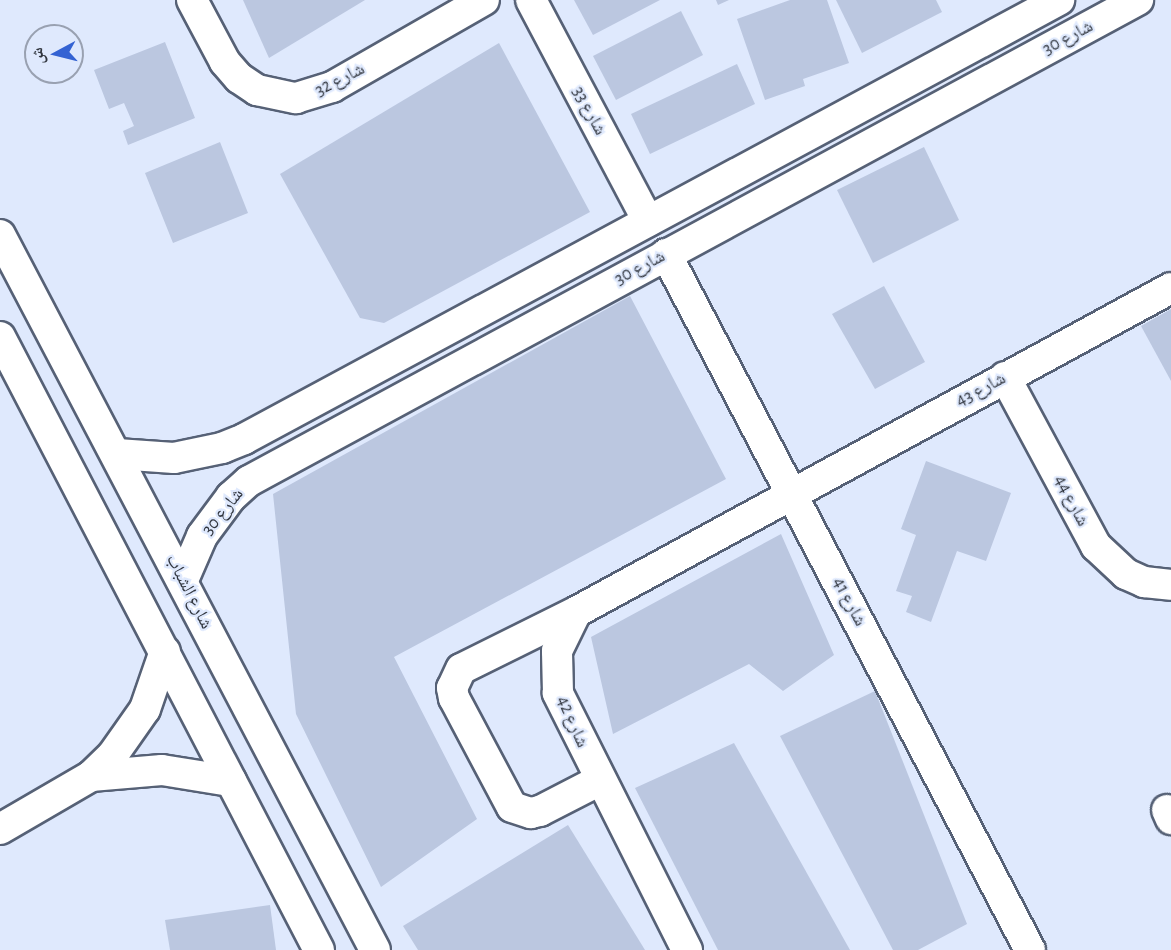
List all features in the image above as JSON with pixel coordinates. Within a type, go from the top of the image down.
[{"type":"street","name":"شارع 32","points":[[192,0],[225,62],[240,78],[257,90],[296,98],[332,87],[484,0]]},
{"type":"street","name":"شارع 33","points":[[531,0],[648,221]]},
{"type":"street","name":"شارع 30","points":[[117,454],[145,458],[198,455],[244,439],[1059,0]]},
{"type":"street","name":"شارع 30","points":[[183,580],[202,536],[231,497],[249,481],[1138,0]]},
{"type":"street","points":[[717,184],[736,218]]},
{"type":"street","name":"شارع الشباب","points":[[0,235],[117,454],[375,950]]},
{"type":"street","name":"شارع 41","points":[[666,254],[1030,950]]},
{"type":"street","name":"شارع 43","points":[[791,492],[1171,288]]},
{"type":"street","points":[[54,335],[6,347],[319,950]]},
{"type":"street","name":"شارع 44","points":[[1005,377],[1096,546],[1126,574],[1144,582],[1171,585]]},
{"type":"street","points":[[285,417],[303,452]]},
{"type":"street","points":[[600,780],[540,811],[531,813],[512,807],[454,698],[452,688],[461,669],[576,612],[791,492]]},
{"type":"street","name":"شارع 42","points":[[576,612],[557,651],[558,693],[687,950]]},
{"type":"street","points":[[0,829],[92,776],[124,741],[145,709],[165,651]]},
{"type":"street","points":[[92,776],[162,770],[231,781]]},
{"type":"building","points":[[243,0],[365,0],[269,58]]},
{"type":"building","points":[[574,0],[660,0],[593,35]]},
{"type":"building","points":[[716,0],[729,0],[718,5]]},
{"type":"building","points":[[790,0],[827,0],[849,63],[803,79],[805,86],[765,100],[737,19]]},
{"type":"building","points":[[836,0],[936,0],[942,12],[862,53]]},
{"type":"building","points":[[681,11],[703,55],[616,100],[593,56]]},
{"type":"building","points":[[165,42],[195,118],[128,145],[123,131],[134,126],[124,103],[109,109],[94,70]]},
{"type":"building","points":[[499,43],[590,212],[384,323],[360,318],[280,174]]},
{"type":"building","points":[[737,64],[755,104],[650,154],[631,114]]},
{"type":"building","points":[[220,142],[248,213],[173,243],[145,173]]},
{"type":"building","points":[[924,147],[959,220],[873,263],[837,190]]},
{"type":"building","points":[[884,286],[925,362],[875,389],[832,314]]},
{"type":"building","points":[[630,296],[726,479],[394,657],[477,819],[381,887],[296,714],[273,494]]},
{"type":"building","points":[[1171,309],[1171,381],[1141,326]]},
{"type":"building","points":[[926,461],[1011,493],[986,561],[957,551],[931,622],[906,612],[912,596],[896,591],[916,535],[901,529]]},
{"type":"building","points":[[781,534],[834,655],[783,691],[749,664],[613,734],[591,637]]},
{"type":"building","points":[[875,691],[967,924],[918,950],[893,950],[780,736]]},
{"type":"building","points":[[734,743],[850,950],[718,950],[635,788]]},
{"type":"building","points":[[568,825],[645,950],[418,950],[403,926]]},
{"type":"building","points":[[270,905],[276,950],[170,950],[165,920]]}]
